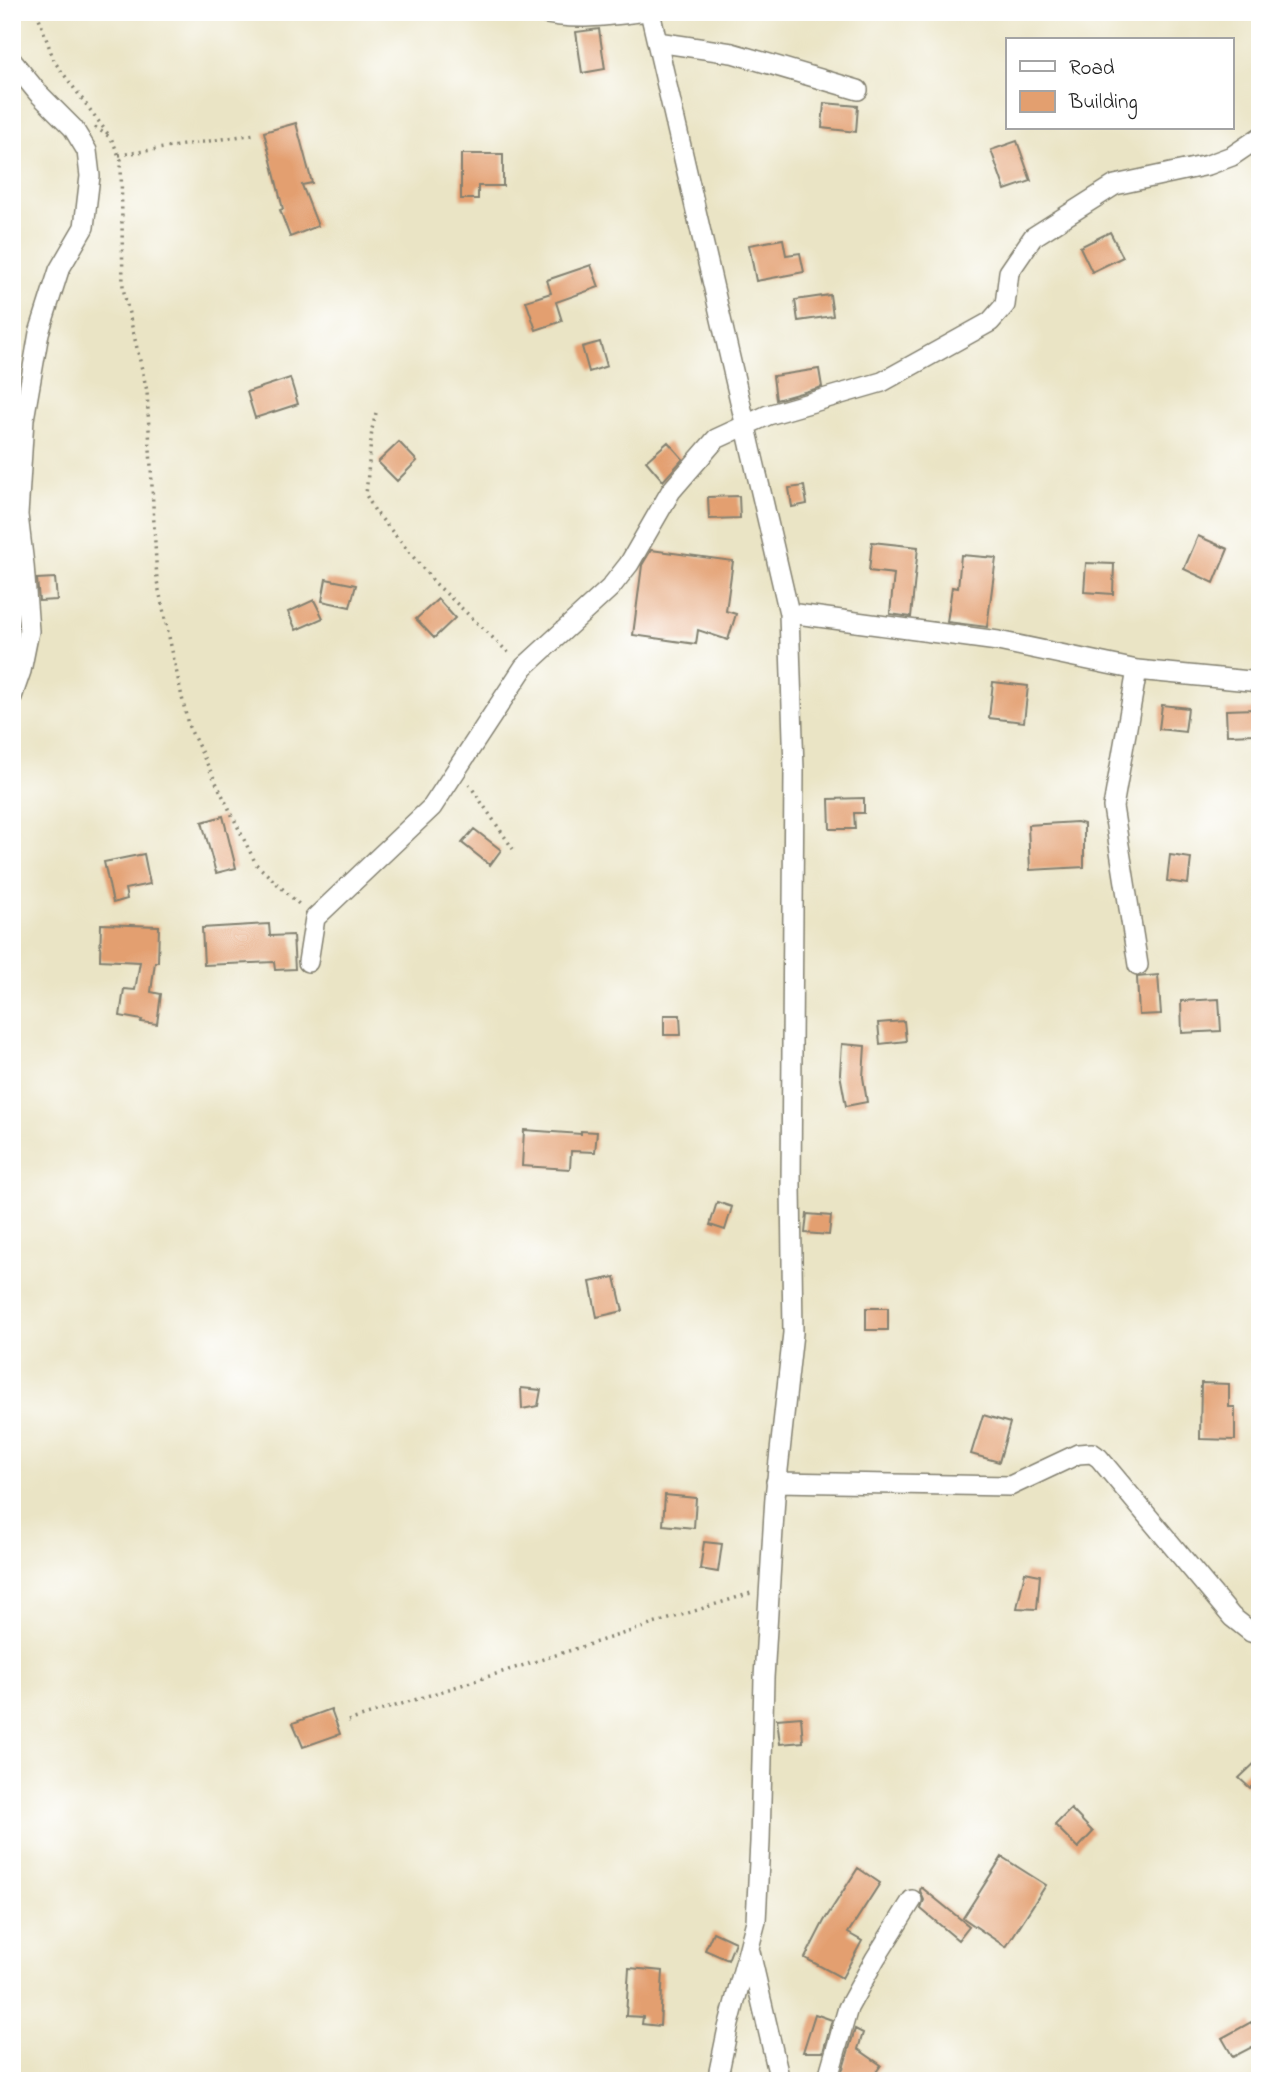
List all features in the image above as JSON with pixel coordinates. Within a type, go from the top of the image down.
[{"type":"street","points":[[540,12],[552,16],[587,19],[640,12]]},
{"type":"street","points":[[650,12],[789,613],[794,770],[791,1186],[793,1333],[776,1482],[769,1588],[755,1921],[728,2028],[718,2081]]},
{"type":"street","points":[[656,42],[732,53],[858,90]]},
{"type":"street","points":[[12,61],[38,93],[73,128],[87,151],[90,176],[84,227],[59,270],[39,333],[24,419],[18,515],[29,631],[21,671],[12,697]]},
{"type":"street","points":[[308,962],[315,918],[432,807],[524,667],[610,588],[629,564],[671,491],[716,439],[768,415],[882,382],[990,322],[1005,305],[1009,272],[1033,237],[1115,186],[1208,165],[1232,156],[1260,137]]},
{"type":"street","points":[[789,613],[998,641],[1136,670],[1260,682]]},
{"type":"street","points":[[1136,670],[1113,807],[1138,965]]},
{"type":"street","points":[[776,1482],[1010,1486],[1078,1454],[1091,1453],[1100,1458],[1232,1617],[1251,1632],[1260,1635]]},
{"type":"street","points":[[827,2081],[849,2008],[875,1959],[912,1900]]},
{"type":"street","points":[[749,1947],[780,2081]]},
{"type":"path","points":[[37,12],[54,61],[111,138],[121,160],[123,288],[147,391],[157,580],[188,725],[256,864],[315,918]]},
{"type":"path","points":[[73,128],[83,118],[111,138]]},
{"type":"path","points":[[119,155],[254,134]]},
{"type":"path","points":[[376,413],[366,495],[375,510],[435,583],[524,667]]},
{"type":"path","points":[[457,768],[513,849]]},
{"type":"path","points":[[348,1721],[769,1588]]},
{"type":"building","points":[[599,29],[605,69],[582,73],[576,32]]},
{"type":"building","points":[[824,103],[858,106],[856,132],[822,128]]},
{"type":"building","points":[[296,123],[312,183],[302,185],[318,226],[290,237],[280,210],[283,209],[264,132]]},
{"type":"building","points":[[1017,141],[1031,181],[1005,190],[991,150]]},
{"type":"building","points":[[461,154],[503,154],[503,186],[478,186],[478,199],[461,199]]},
{"type":"building","points":[[1110,232],[1123,257],[1092,272],[1080,247]]},
{"type":"building","points":[[783,239],[786,255],[800,253],[804,272],[756,281],[749,245]]},
{"type":"building","points":[[591,265],[599,287],[556,302],[562,321],[536,330],[526,301],[551,293],[547,280]]},
{"type":"building","points":[[830,295],[833,316],[798,321],[795,300]]},
{"type":"building","points":[[600,342],[607,366],[589,372],[582,347]]},
{"type":"building","points":[[819,369],[822,387],[776,400],[773,376]]},
{"type":"building","points":[[290,378],[298,404],[255,418],[247,392]]},
{"type":"building","points":[[399,442],[417,461],[397,481],[378,462]]},
{"type":"building","points":[[668,442],[683,459],[663,481],[646,461]]},
{"type":"building","points":[[804,486],[807,504],[792,507],[789,488]]},
{"type":"building","points":[[739,496],[740,518],[709,519],[708,497]]},
{"type":"building","points":[[1198,536],[1228,549],[1214,583],[1184,569]]},
{"type":"building","points":[[872,542],[918,547],[911,617],[890,614],[894,574],[869,571]]},
{"type":"building","points":[[651,550],[733,561],[726,611],[736,614],[728,640],[698,630],[696,644],[633,635],[642,565]]},
{"type":"building","points":[[961,555],[996,558],[987,627],[947,622],[952,587],[958,588]]},
{"type":"building","points":[[1086,563],[1114,564],[1113,594],[1084,592]]},
{"type":"building","points":[[55,578],[57,600],[39,601],[37,579]]},
{"type":"building","points":[[326,579],[356,585],[350,607],[322,601]]},
{"type":"building","points":[[438,599],[455,618],[434,638],[416,619]]},
{"type":"building","points":[[314,600],[323,618],[296,630],[288,612]]},
{"type":"building","points":[[993,682],[1028,686],[1024,722],[989,718]]},
{"type":"building","points":[[1162,705],[1188,708],[1185,732],[1159,729]]},
{"type":"building","points":[[1255,709],[1255,734],[1227,735],[1226,710]]},
{"type":"building","points":[[864,798],[864,813],[854,813],[855,829],[830,829],[829,799]]},
{"type":"building","points":[[223,816],[236,868],[216,873],[202,822]]},
{"type":"building","points":[[1077,822],[1084,824],[1084,867],[1030,870],[1028,825]]},
{"type":"building","points":[[474,829],[501,850],[490,865],[462,843]]},
{"type":"building","points":[[144,854],[150,884],[125,889],[127,899],[113,903],[104,862]]},
{"type":"building","points":[[1170,855],[1191,858],[1188,884],[1167,881]]},
{"type":"building","points":[[101,924],[159,926],[158,962],[155,962],[151,992],[161,994],[157,1024],[120,1016],[124,989],[135,990],[140,962],[100,960]]},
{"type":"building","points":[[269,924],[270,936],[293,935],[295,969],[275,970],[274,962],[204,965],[202,928]]},
{"type":"building","points":[[1158,975],[1161,1014],[1139,1015],[1137,977]]},
{"type":"building","points":[[1219,999],[1221,1031],[1182,1033],[1181,1001]]},
{"type":"building","points":[[664,1015],[680,1015],[681,1035],[664,1035]]},
{"type":"building","points":[[904,1021],[906,1041],[880,1044],[878,1023]]},
{"type":"building","points":[[842,1044],[865,1046],[863,1077],[867,1102],[846,1106],[840,1074]]},
{"type":"building","points":[[524,1130],[581,1134],[581,1131],[597,1132],[595,1152],[571,1151],[570,1169],[522,1166]]},
{"type":"building","points":[[717,1202],[732,1207],[725,1230],[710,1225]]},
{"type":"building","points":[[807,1214],[831,1216],[829,1235],[805,1233]]},
{"type":"building","points":[[615,1277],[623,1311],[597,1317],[590,1282]]},
{"type":"building","points":[[866,1308],[888,1308],[888,1330],[866,1330]]},
{"type":"building","points":[[1201,1383],[1229,1384],[1229,1407],[1235,1407],[1235,1440],[1200,1439]]},
{"type":"building","points":[[521,1388],[541,1390],[538,1406],[522,1409]]},
{"type":"building","points":[[983,1415],[1010,1423],[999,1462],[971,1454]]},
{"type":"building","points":[[665,1495],[696,1498],[694,1528],[663,1525]]},
{"type":"building","points":[[704,1542],[722,1544],[718,1572],[700,1569]]},
{"type":"building","points":[[1025,1572],[1040,1575],[1037,1609],[1017,1608]]},
{"type":"building","points":[[331,1709],[340,1734],[303,1747],[293,1723]]},
{"type":"building","points":[[801,1717],[803,1742],[780,1744],[777,1719]]},
{"type":"building","points":[[1260,1758],[1260,1779],[1250,1788],[1239,1778]]},
{"type":"building","points":[[1071,1809],[1093,1832],[1078,1848],[1055,1825]]},
{"type":"building","points":[[1002,1857],[1046,1885],[1006,1947],[963,1918]]},
{"type":"building","points":[[858,1868],[880,1883],[848,1933],[862,1941],[842,1978],[805,1958],[824,1921]]},
{"type":"building","points":[[921,1887],[969,1926],[958,1940],[921,1909],[924,1900]]},
{"type":"building","points":[[713,1932],[735,1942],[728,1960],[705,1950]]},
{"type":"building","points":[[629,1968],[663,1971],[660,2026],[642,2024],[643,2017],[626,2016]]},
{"type":"building","points":[[815,2014],[832,2020],[823,2052],[803,2052]]},
{"type":"building","points":[[1251,2022],[1260,2043],[1233,2057],[1222,2038]]},
{"type":"building","points":[[855,2029],[863,2033],[858,2049],[881,2065],[870,2081],[856,2081],[842,2072]]}]
